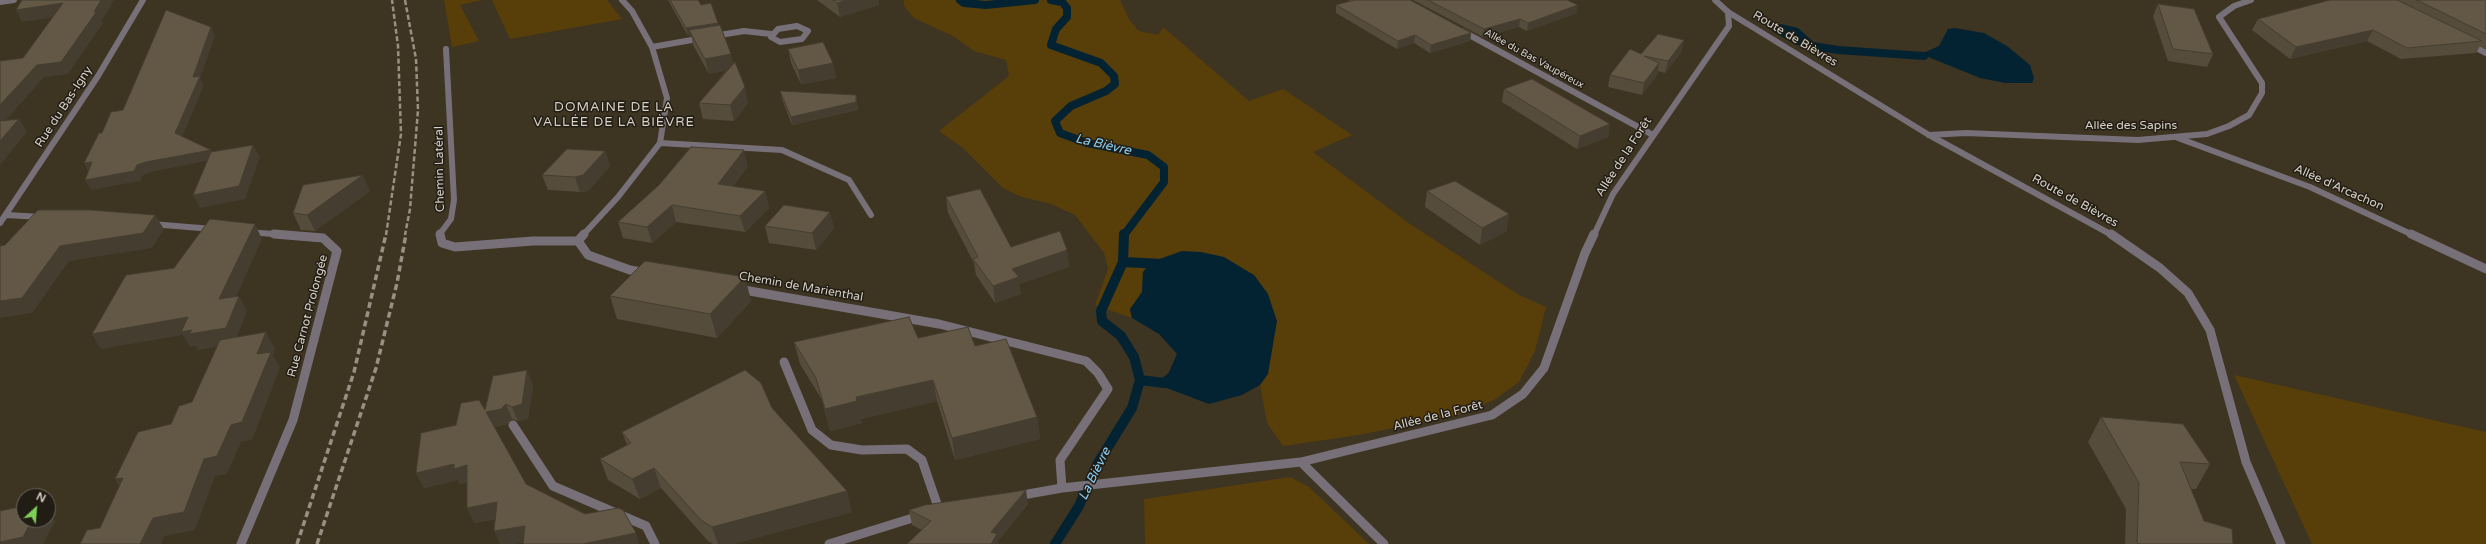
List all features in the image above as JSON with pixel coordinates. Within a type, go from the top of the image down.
[{"type":"street","points":[[0,2],[14,0]]},
{"type":"street","name":"Rue du Bas-Igny","points":[[0,223],[98,76],[143,0]]},
{"type":"street","points":[[622,0],[632,11],[652,47],[667,98],[660,143],[618,197],[578,241],[588,255],[630,270],[654,274]]},
{"type":"street","name":"Route de Bièvres","points":[[1715,0],[1728,12],[1929,135],[2099,226],[2160,268],[2188,294],[2210,330],[2246,462],[2281,544]]},
{"type":"street","name":"Allée des Sapins","points":[[1929,135],[1966,133],[2138,140],[2177,138],[2207,134],[2229,126],[2249,115],[2262,93],[2262,83],[2256,70],[2221,23],[2219,17],[2234,6],[2251,0]]},
{"type":"street","name":"Allée de la Forêt","points":[[1008,498],[1062,488],[1117,481],[1301,462],[1492,415],[1523,394],[1544,368],[1585,253],[1613,194],[1653,135],[1704,66],[1729,26],[1728,12]]},
{"type":"street","points":[[652,47],[744,31],[771,34],[778,29],[790,26],[802,27],[808,31],[806,37],[791,42],[775,41],[772,39],[771,34]]},
{"type":"street","name":"Allée du Bas Vaupéreux","points":[[1453,26],[1653,135]]},
{"type":"street","points":[[2460,39],[2486,53]]},
{"type":"street","name":"Chemin Latéral","points":[[446,49],[454,200],[451,219],[439,235],[442,242],[455,247],[533,241],[578,241]]},
{"type":"street","name":"Allée d'Arcachon","points":[[2177,138],[2310,187],[2486,269]]},
{"type":"street","points":[[660,143],[782,150],[849,180],[871,215]]},
{"type":"street","points":[[4,215],[53,218]]},
{"type":"street","points":[[144,224],[222,230]]},
{"type":"street","name":"Rue Carnot Prolongée","points":[[237,231],[323,238],[337,251],[293,420],[241,544]]},
{"type":"street","name":"Chemin de Marienthal","points":[[731,288],[939,324],[1086,361],[1098,373],[1108,389],[1060,460],[1062,488]]},
{"type":"street","points":[[784,362],[812,430],[830,445],[862,450],[907,449],[922,460],[943,509],[830,544]]},
{"type":"street","points":[[514,425],[553,486],[646,526],[655,544]]},
{"type":"street","points":[[1301,462],[1384,544]]},
{"type":"shaded area","points":[[444,0],[482,0],[460,5],[479,41],[452,47]]},
{"type":"shaded area","points":[[492,0],[607,0],[622,19],[510,39]]},
{"type":"shaded area","points":[[904,0],[1120,0],[1130,21],[1139,31],[1158,35],[1163,27],[1249,101],[1283,89],[1352,135],[1313,152],[1410,224],[1519,295],[1546,307],[1535,351],[1519,382],[1494,400],[1462,414],[1359,435],[1283,446],[1267,423],[1260,385],[1268,374],[1268,294],[1254,275],[1151,262],[1143,272],[1142,292],[1130,309],[1132,318],[1095,305],[1108,269],[1104,253],[1075,215],[1051,204],[1022,197],[1003,188],[963,148],[939,131],[1009,76],[1006,60],[974,51],[953,36],[914,18],[904,6]]},
{"type":"shaded area","points":[[2234,375],[2486,432],[2486,544],[2312,544]]},
{"type":"shaded area","points":[[1290,477],[1309,487],[1369,544],[1145,544],[1144,499]]},
{"type":"water","points":[[1781,24],[1798,28],[1817,45],[1796,45],[1772,31],[1771,29],[1775,25]]},
{"type":"water","points":[[1955,28],[1984,33],[2007,46],[2030,65],[2034,78],[2032,83],[2005,83],[1980,78],[1921,54],[1939,46],[1948,29]]},
{"type":"water","points":[[1182,251],[1201,252],[1224,257],[1254,275],[1268,294],[1277,321],[1268,374],[1260,385],[1242,395],[1209,404],[1164,387],[1164,383],[1177,354],[1159,334],[1132,318],[1130,309],[1142,292],[1143,272],[1151,262]]},
{"type":"building","points":[[22,0],[101,0],[94,12],[97,11],[61,62],[37,65],[0,105],[0,61],[23,58],[63,3],[16,10]]},
{"type":"building","points":[[670,0],[698,0],[701,5],[711,3],[718,23],[686,28]]},
{"type":"building","points":[[833,0],[846,0],[837,3]]},
{"type":"building","points":[[1354,0],[1410,0],[1471,33],[1431,45],[1415,35],[1398,41],[1336,5]]},
{"type":"building","points":[[1428,0],[1567,0],[1578,5],[1528,23],[1520,19],[1484,29]]},
{"type":"building","points":[[2330,0],[2397,0],[2482,41],[2407,48],[2373,30],[2296,47],[2258,19]]},
{"type":"building","points":[[2417,0],[2486,0],[2486,34]]},
{"type":"building","points":[[2158,4],[2194,9],[2213,54],[2173,49]]},
{"type":"building","points":[[166,10],[211,27],[193,77],[200,76],[175,133],[211,150],[146,162],[137,165],[134,171],[85,180],[92,162],[84,163],[99,133],[102,133],[111,112],[123,110]]},
{"type":"building","points":[[720,25],[731,54],[705,59],[689,30]]},
{"type":"building","points":[[1658,34],[1684,40],[1668,61],[1644,56],[1659,63],[1644,83],[1610,75],[1630,49],[1641,54]]},
{"type":"building","points":[[823,42],[833,63],[798,70],[788,49]]},
{"type":"building","points":[[735,62],[745,87],[730,105],[699,103]]},
{"type":"building","points":[[1532,79],[1610,124],[1580,136],[1504,89]]},
{"type":"building","points":[[780,91],[856,95],[856,102],[791,117]]},
{"type":"building","points":[[19,119],[0,141],[0,121]]},
{"type":"building","points":[[253,145],[239,186],[193,195],[211,152]]},
{"type":"building","points":[[691,147],[744,150],[718,184],[765,191],[740,216],[672,205],[647,227],[618,222],[659,185]]},
{"type":"building","points":[[567,149],[605,151],[583,175],[575,177],[542,175]]},
{"type":"building","points":[[363,175],[307,215],[293,213],[303,185]]},
{"type":"building","points":[[1455,181],[1509,214],[1482,228],[1427,191]]},
{"type":"building","points":[[980,189],[1011,247],[1060,231],[1067,250],[1012,269],[1019,277],[993,286],[973,259],[978,257],[946,197]]},
{"type":"building","points":[[784,205],[830,212],[812,233],[765,226]]},
{"type":"building","points":[[38,210],[90,210],[155,215],[143,233],[60,246],[22,298],[0,301],[0,246],[5,245]]},
{"type":"building","points":[[210,219],[255,224],[219,299],[239,296],[226,328],[189,334],[192,330],[181,332],[188,317],[92,334],[126,275],[174,268]]},
{"type":"building","points":[[645,261],[745,277],[710,314],[610,296]]},
{"type":"building","points":[[909,317],[918,338],[968,327],[975,346],[1006,339],[1037,417],[952,438],[933,380],[856,397],[857,401],[825,409],[816,378],[794,342]]},
{"type":"building","points":[[266,332],[257,354],[271,352],[242,422],[231,425],[217,456],[204,459],[184,512],[153,518],[140,544],[80,544],[87,530],[100,528],[123,478],[115,479],[138,432],[171,424],[179,406],[192,402],[220,340]]},
{"type":"building","points":[[527,370],[522,404],[512,407],[506,404],[501,409],[486,412],[526,484],[585,514],[618,508],[623,510],[636,533],[583,544],[523,544],[525,526],[494,531],[497,502],[467,508],[467,465],[454,469],[454,464],[416,473],[421,433],[456,425],[461,403],[479,400],[485,410],[493,376]]},
{"type":"building","points":[[745,370],[761,383],[772,408],[847,491],[712,527],[701,520],[654,468],[632,479],[600,459],[631,443],[622,432]]},
{"type":"building","points":[[2101,417],[2183,424],[2210,464],[2180,462],[2204,521],[2232,529],[2233,544],[2137,543],[2139,483]]},
{"type":"building","points":[[1026,490],[991,532],[997,534],[991,544],[907,544],[931,521],[909,510],[925,505]]},
{"type":"building","points":[[16,508],[16,528],[28,528],[23,537],[0,542],[0,511]]},
{"type":"waterway","name":"La Bièvre","points":[[960,0],[964,3],[986,5],[1035,0]]},
{"type":"waterway","name":"La Bièvre","points":[[1051,0],[1062,2],[1067,8],[1067,17],[1056,29],[1051,45],[1101,63],[1114,76],[1115,84],[1106,91],[1071,106],[1055,121],[1060,133],[1087,143],[1148,155],[1164,167],[1164,182],[1124,235]]},
{"type":"waterway","points":[[1813,46],[1838,50],[1924,56]]},
{"type":"waterway","name":"La Bièvre","points":[[1123,262],[1124,234]]},
{"type":"waterway","name":"La Bièvre","points":[[1123,262],[1163,264]]},
{"type":"waterway","name":"La Bièvre","points":[[1123,262],[1101,311],[1102,321],[1121,336],[1134,357],[1140,380]]},
{"type":"waterway","name":"La Bièvre","points":[[1140,380],[1164,383],[1173,376]]},
{"type":"waterway","name":"La Bièvre","points":[[1055,544],[1079,506],[1098,463],[1132,408],[1140,380]]},
{"type":"railway","points":[[386,235],[401,134],[398,46],[392,0]]},
{"type":"railway","points":[[405,0],[416,59],[418,110],[410,209],[405,235]]},
{"type":"railway","points":[[297,544],[354,372],[386,234]]},
{"type":"railway","points":[[317,544],[376,368],[397,283],[406,234]]},
{"type":"district","name":"DOMAINE DE LA VALLÉE DE LA BIÈVRE","points":[[614,116]]}]
